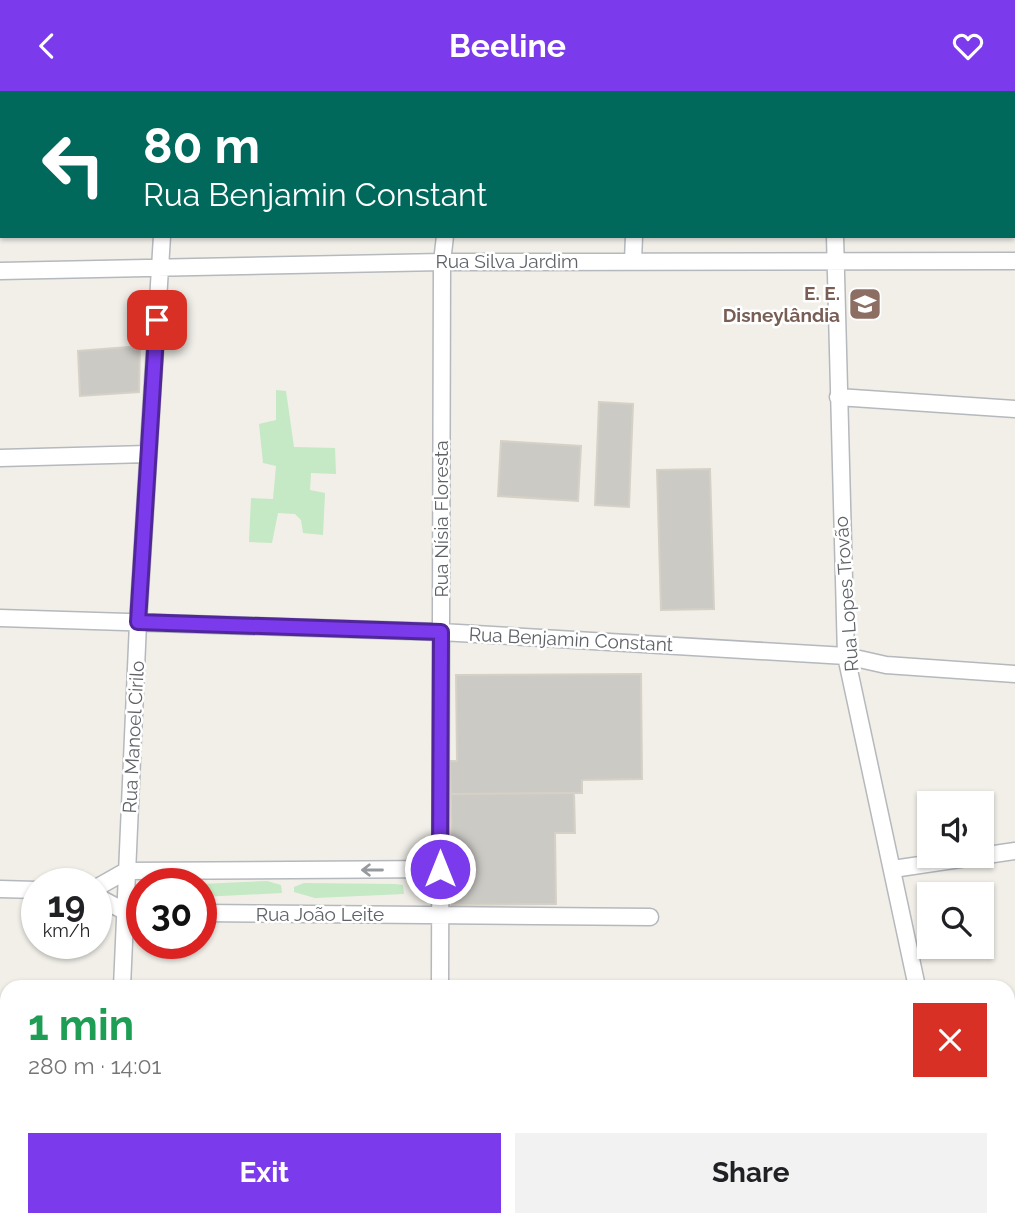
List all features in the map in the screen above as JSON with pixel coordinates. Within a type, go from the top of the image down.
[{"type":"street","name":"Rua Manoel Cirilo","points":[[126,868],[138,622],[162,238]]},
{"type":"street","name":"Rua Nísia Floresta","points":[[440,980],[442,261],[445,238]]},
{"type":"street","name":"Rua Nísia Floresta","points":[[442,261],[452,238]]},
{"type":"street","points":[[633,261],[634,238]]},
{"type":"street","name":"Rua Lopes Trovão","points":[[835,238],[846,656],[916,980]]},
{"type":"street","name":"Rua Silva Jardim","points":[[0,271],[442,261],[1015,261]]},
{"type":"street","points":[[838,397],[1015,409]]},
{"type":"street","points":[[0,458],[148,454]]},
{"type":"street","name":"Rua Benjamin Constant","points":[[0,618],[441,632],[846,656],[886,665],[1015,674]]},
{"type":"street","points":[[893,869],[1015,851]]},
{"type":"street","points":[[217,870],[440,869]]},
{"type":"street","points":[[112,879],[126,871]]},
{"type":"street","points":[[0,889],[21,890]]},
{"type":"street","name":"Rua João Leite","points":[[217,913],[650,917]]},
{"type":"street","name":"Rua Manoel Cirilo","points":[[123,980],[127,959]]},
{"type":"green space","points":[[276,390],[286,391],[294,447],[335,448],[336,474],[311,473],[310,490],[325,493],[323,535],[303,533],[301,520],[295,514],[278,513],[272,543],[249,542],[251,498],[273,499],[276,466],[263,463],[259,424],[276,420]]},
{"type":"green space","points":[[267,881],[281,885],[282,893],[217,896],[217,883]]},
{"type":"green space","points":[[304,883],[395,884],[403,885],[404,894],[315,898],[294,892],[294,887]]},
{"type":"building","points":[[140,346],[139,392],[80,396],[78,351]]},
{"type":"building","points":[[599,402],[633,404],[629,507],[595,505]]},
{"type":"building","points":[[501,441],[581,446],[578,501],[498,496]]},
{"type":"building","points":[[710,469],[714,609],[661,610],[657,470]]},
{"type":"building","points":[[641,674],[642,779],[582,780],[582,793],[451,794],[450,761],[457,761],[456,675]]},
{"type":"building","points":[[574,793],[575,833],[555,833],[556,904],[452,905],[451,794]]},
{"type":"place","name":"E. E. Disneylândia","points":[[865,304]]},
{"type":"route","points":[[157,320],[138,622],[441,632],[440,869]]}]
